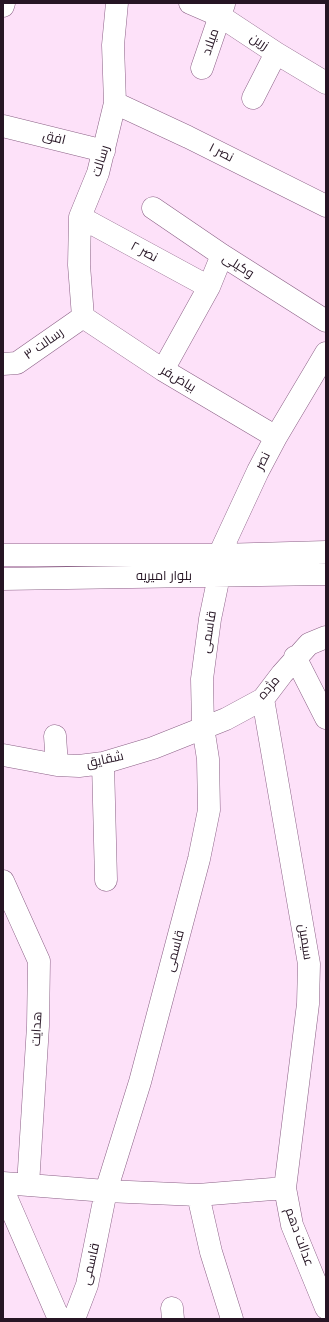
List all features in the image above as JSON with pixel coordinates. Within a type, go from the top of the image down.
[{"type":"street","name":"رسالت","points":[[83,317],[79,265],[80,218],[98,173],[115,103],[113,45],[117,3]]},
{"type":"street","name":"زرین","points":[[190,3],[222,10],[276,53],[326,83]]},
{"type":"street","name":"میلاد","points":[[202,68],[222,10]]},
{"type":"street","points":[[253,98],[276,53]]},
{"type":"street","name":"نصر ۱","points":[[115,103],[188,137],[326,206]]},
{"type":"street","name":"افق","points":[[3,126],[104,151]]},
{"type":"street","name":"وکیلی","points":[[152,208],[222,255],[326,321]]},
{"type":"street","name":"نصر ۲","points":[[80,218],[209,287]]},
{"type":"street","points":[[163,370],[209,287],[222,255]]},
{"type":"street","name":"رسالت ۳","points":[[3,364],[17,363],[83,317]]},
{"type":"street","name":"بیاض‌فر","points":[[83,317],[163,370],[276,437]]},
{"type":"street","name":"نصر","points":[[219,565],[258,471],[276,437],[326,353]]},
{"type":"street","name":"بلوار امیریه","points":[[3,579],[219,565],[326,552]]},
{"type":"street","name":"بلوار امیریه","points":[[3,555],[219,565],[326,574]]},
{"type":"street","name":"قاسمی","points":[[74,1319],[87,1285],[106,1191],[140,1082],[199,859],[209,810],[208,759],[203,726],[202,679],[219,565]]},
{"type":"street","name":"مژده","points":[[203,726],[226,719],[263,699],[295,657],[309,644],[326,637]]},
{"type":"street","points":[[295,657],[326,718]]},
{"type":"street","name":"سیمین","points":[[263,699],[309,964],[308,1004],[285,1188]]},
{"type":"street","name":"شقایق","points":[[3,755],[57,765],[103,763],[153,748],[203,726]]},
{"type":"street","points":[[55,736],[57,765]]},
{"type":"street","points":[[103,763],[106,880]]},
{"type":"street","name":"هدایت","points":[[3,881],[39,961],[38,1026],[28,1185]]},
{"type":"street","points":[[3,1183],[106,1191],[198,1195],[285,1188]]},
{"type":"street","name":"عدالت دهم","points":[[285,1188],[292,1226],[326,1308]]},
{"type":"street","points":[[3,1190],[58,1319]]},
{"type":"street","points":[[198,1195],[211,1252],[232,1319]]}]
